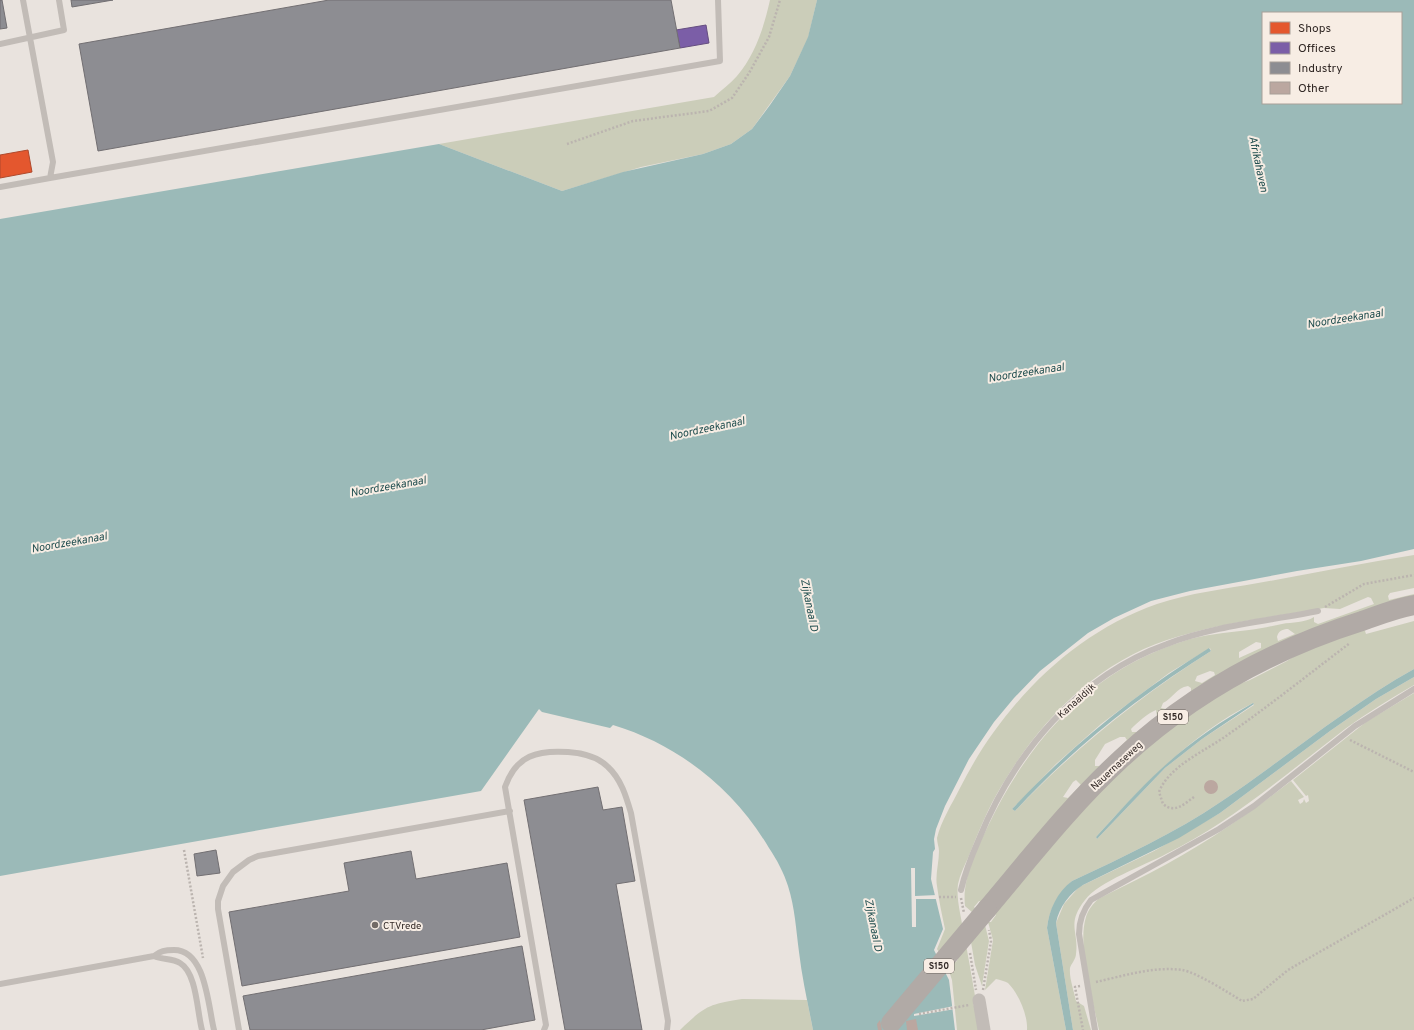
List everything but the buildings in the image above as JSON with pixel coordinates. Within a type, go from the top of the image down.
[{"type":"main road","name":"Nauernaseweg","points":[[888,1026],[981,914],[1085,794],[1122,758],[1192,703],[1241,672],[1328,631],[1414,605]]},
{"type":"street","points":[[976,999],[984,1030]]},
{"type":"lane","points":[[23,0],[53,162],[50,178]]},
{"type":"lane","points":[[0,44],[64,30],[59,0]]},
{"type":"lane","points":[[0,187],[720,61],[718,0]]},
{"type":"lane","name":"Kanaaldijk","points":[[961,893],[970,861],[999,795],[1016,768],[1045,729],[1079,695],[1103,676],[1136,656],[1167,643],[1194,635],[1318,611]]},
{"type":"lane","points":[[1095,1030],[1080,948],[1079,923],[1086,906],[1091,900],[1225,825],[1254,806],[1343,735],[1414,689]]},
{"type":"lane","points":[[544,1030],[546,1024],[505,787],[508,779],[517,766],[530,756],[538,753],[556,751],[583,754],[600,761],[616,775],[626,795],[631,812],[668,1021],[667,1030]]},
{"type":"lane","points":[[239,1030],[218,909],[223,886],[240,865],[258,856],[510,811]]},
{"type":"lane","points":[[154,956],[159,951],[177,950],[194,959],[202,978],[214,1030]]},
{"type":"lane","points":[[0,984],[154,956],[175,961],[189,972],[202,1030]]},
{"type":"path","points":[[567,144],[633,121],[709,111],[732,98],[749,73],[769,37],[780,0]]},
{"type":"path","points":[[1318,611],[1364,584],[1414,574]]},
{"type":"path","points":[[1194,797],[1180,807],[1171,808],[1163,804],[1159,792],[1170,776],[1181,766],[1201,751],[1225,737],[1354,640]]},
{"type":"path","points":[[1343,735],[1414,772]]},
{"type":"path","points":[[184,850],[205,963]]},
{"type":"path","points":[[939,897],[961,893],[964,918]]},
{"type":"path","points":[[1083,1030],[1075,987],[1155,970],[1183,970],[1212,983],[1242,1001],[1253,999],[1288,970],[1414,898]]},
{"type":"path","points":[[914,1015],[976,999],[984,989],[991,941],[981,914],[962,904]]},
{"type":"path","points":[[969,946],[976,999]]},
{"type":"green space","points":[[770,0],[817,0],[808,38],[790,76],[752,129],[731,144],[703,154],[641,167],[562,191],[439,144],[714,97],[737,76],[749,59],[762,30]]},
{"type":"green space","points":[[1414,555],[1414,588],[1390,593],[1388,596],[1389,600],[1414,594],[1414,598],[1230,671],[981,902],[979,901],[974,907],[976,909],[973,913],[965,906],[968,875],[979,845],[1004,795],[1022,766],[1043,739],[1065,713],[1090,691],[1118,671],[1148,655],[1189,639],[1215,634],[1253,630],[1303,621],[1314,617],[1314,622],[1318,624],[1374,604],[1371,598],[1368,597],[1340,609],[1324,608],[1245,621],[1206,629],[1167,640],[1141,650],[1116,664],[1093,680],[1052,717],[1017,761],[997,794],[960,877],[958,884],[958,901],[976,1002],[973,1003],[981,1030],[957,1030],[952,980],[948,968],[937,949],[945,929],[937,882],[939,851],[937,838],[941,825],[976,758],[995,730],[1041,677],[1067,654],[1095,634],[1125,617],[1157,604],[1207,592]],"holes":[[[1284,629],[1288,629],[1295,634],[1278,641],[1278,633]],[[1256,642],[1261,643],[1261,648],[1239,658],[1239,652]],[[1210,648],[1211,651],[1158,687],[1108,725],[1060,766],[1015,811],[1012,809],[1056,764],[1101,724],[1169,673]],[[1210,671],[1214,672],[1215,675],[1202,683],[1195,681],[1197,676]],[[1188,686],[1191,688],[1191,692],[1166,709],[1161,708],[1163,703],[1180,689]],[[1156,710],[1157,716],[1137,732],[1132,732],[1131,729],[1150,713]],[[1120,737],[1125,737],[1127,740],[1100,766],[1095,766],[1095,760],[1105,744]],[[1076,780],[1081,785],[1068,798],[1063,797]],[[943,947],[958,959],[956,962],[941,950]]]},
{"type":"green space","points":[[1414,621],[1414,669],[1364,700],[1316,733],[1246,785],[1204,813],[1148,844],[1072,881],[1062,891],[1052,908],[1047,928],[1066,1030],[1027,1030],[1026,1018],[1022,1005],[1016,993],[1008,983],[996,979],[985,990],[993,940],[988,922],[991,922],[996,915],[995,914],[1087,803],[1165,732],[1231,687],[1250,680],[1287,661],[1307,648],[1364,628],[1366,634]],"holes":[[[1253,703],[1254,705],[1202,739],[1165,768],[1097,839],[1096,837],[1131,799],[1168,762],[1209,730],[1230,716]]]},
{"type":"green space","points":[[1414,677],[1414,685],[1345,729],[1258,796],[1214,827],[1166,854],[1122,874],[1091,893],[1079,908],[1076,915],[1074,927],[1076,954],[1070,968],[1070,972],[1076,1001],[1084,1006],[1091,1030],[1073,1030],[1056,923],[1064,904],[1079,887],[1154,851],[1220,813],[1330,731],[1376,699]]},
{"type":"green space","points":[[1414,693],[1414,1030],[1099,1030],[1087,973],[1083,942],[1086,917],[1096,901],[1169,863],[1205,841],[1291,781],[1304,797],[1298,800],[1300,804],[1304,799],[1306,803],[1309,801],[1308,795],[1306,796],[1293,780],[1366,722]]},
{"type":"green space","points":[[985,925],[989,941],[982,986],[975,965],[971,942]]},
{"type":"green space","points":[[742,999],[807,1000],[813,1030],[680,1030],[701,1011],[707,1008],[721,1003]]},
{"type":"water","points":[[817,0],[1414,0],[1414,549],[1361,561],[1297,571],[1190,591],[1151,601],[1114,618],[1088,633],[1040,671],[1014,698],[994,722],[969,759],[945,806],[936,829],[934,839],[935,849],[933,852],[931,879],[943,929],[934,950],[949,980],[955,1030],[813,1030],[802,972],[794,911],[788,886],[772,853],[755,827],[739,807],[722,788],[703,772],[660,744],[613,725],[610,728],[542,712],[539,709],[481,791],[0,876],[0,219],[439,144],[562,191],[623,172],[703,154],[731,144],[752,129],[790,76],[808,37]]},
{"type":"water","points":[[1209,648],[1211,651],[1158,686],[1108,724],[1060,766],[1015,811],[1012,809],[1057,764],[1105,722],[1156,683]]},
{"type":"water","points":[[1414,669],[1414,677],[1376,699],[1330,731],[1220,813],[1179,838],[1083,885],[1070,896],[1062,906],[1056,923],[1073,1030],[1066,1030],[1047,928],[1052,908],[1062,890],[1072,881],[1129,854],[1204,813],[1246,785],[1316,733],[1364,700]]},
{"type":"water","points":[[1253,703],[1254,704],[1202,739],[1165,768],[1097,839],[1096,837],[1128,802],[1172,759],[1205,733]]},
{"type":"pier","points":[[911,868],[915,868],[915,896],[937,895],[937,899],[916,899],[916,927],[912,927]]},
{"type":"pier","points":[[954,1006],[955,1009],[914,1016],[914,1014]]},
{"type":"place","name":"CTVrede","points":[[375,925]]},
{"type":"water label","name":"Afrikahaven","points":[[1259,164]]},
{"type":"water label","name":"Noordzeekanaal","points":[[1345,318]]},
{"type":"water label","name":"Noordzeekanaal","points":[[1026,372]]},
{"type":"water label","name":"Noordzeekanaal","points":[[707,428]]},
{"type":"water label","name":"Noordzeekanaal","points":[[388,486]]},
{"type":"water label","name":"Noordzeekanaal","points":[[69,542]]},
{"type":"water label","name":"Zijkanaal D","points":[[810,605]]},
{"type":"water label","name":"Zijkanaal D","points":[[874,925]]}]
